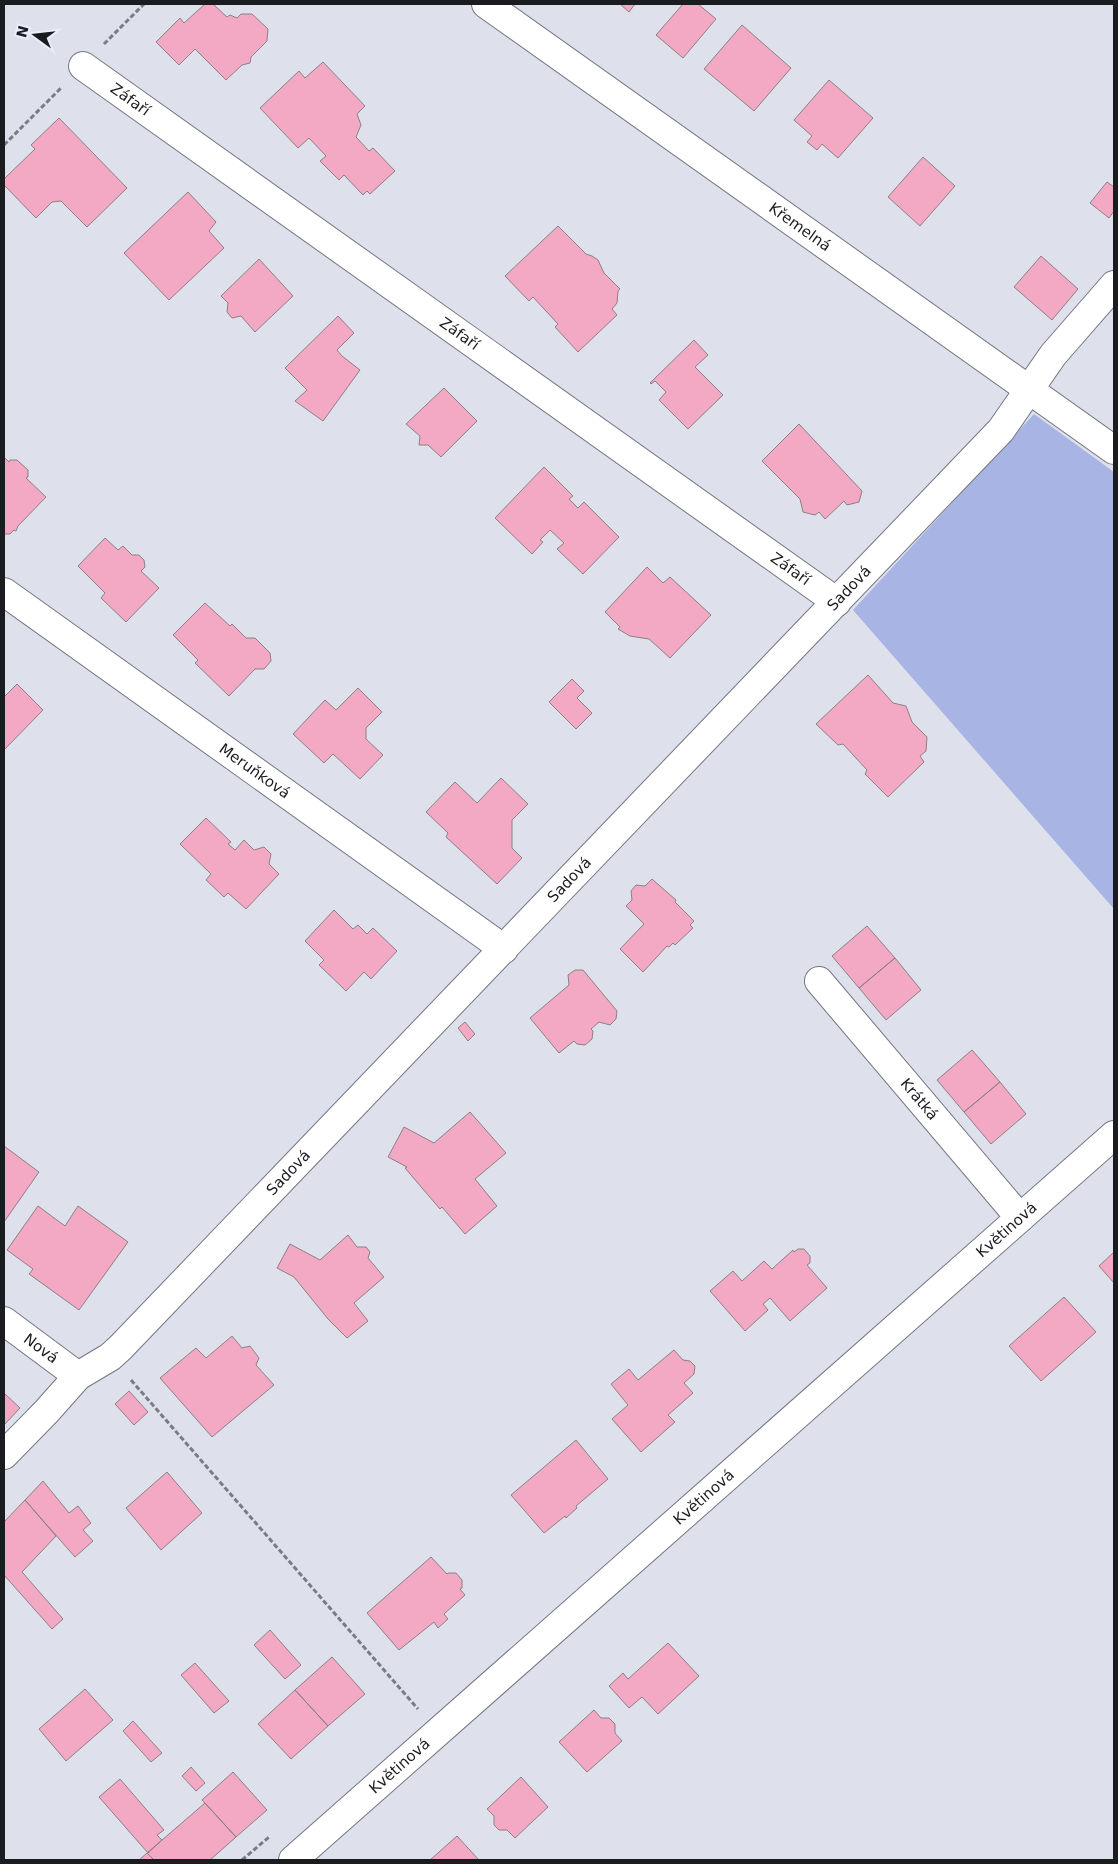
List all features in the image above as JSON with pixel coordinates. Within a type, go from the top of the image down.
[{"type":"street","name":"Křemelná","points":[[486,4],[1114,450]]},
{"type":"street","name":"Záfaří","points":[[83,66],[837,602]]},
{"type":"street","name":"Sadová","points":[[4,1455],[78,1376],[110,1357],[837,602],[1000,430],[1053,355],[1114,285]]},
{"type":"street","name":"Meruňková","points":[[4,592],[504,949]]},
{"type":"street","name":"Krátká","points":[[819,981],[1020,1218]]},
{"type":"street","name":"Květinová","points":[[292,1860],[1114,1136]]},
{"type":"street","name":"Nová","points":[[4,1321],[78,1376]]},
{"type":"path","points":[[110,1357],[419,1711]]},
{"type":"path","points":[[242,1860],[274,1833]]},
{"type":"shaded area","points":[[1034,414],[1114,472],[1114,909],[853,610]]},
{"type":"building","points":[[205,4],[213,4],[227,17],[230,15],[237,18],[241,14],[252,14],[268,29],[267,41],[251,57],[250,63],[242,65],[226,80],[195,49],[179,65],[156,42],[180,18],[184,23]]},
{"type":"building","points":[[620,4],[635,4],[629,12]]},
{"type":"building","points":[[683,4],[698,4],[716,19],[683,58],[656,35]]},
{"type":"building","points":[[742,25],[791,68],[754,111],[704,69]]},
{"type":"building","points":[[323,62],[365,106],[357,114],[361,125],[356,137],[369,151],[373,148],[395,171],[370,194],[367,191],[363,195],[344,175],[339,180],[320,161],[326,156],[309,138],[298,148],[260,108],[299,71],[305,78]]},
{"type":"building","points":[[829,80],[873,118],[838,158],[822,144],[817,150],[807,142],[812,136],[794,120]]},
{"type":"building","points":[[59,118],[127,188],[87,227],[61,201],[52,202],[36,218],[4,185],[4,179],[35,149],[31,145]]},
{"type":"building","points":[[923,157],[955,186],[920,226],[888,197]]},
{"type":"building","points":[[1107,182],[1114,187],[1114,211],[1109,218],[1090,203]]},
{"type":"building","points":[[188,192],[216,222],[209,231],[224,248],[169,300],[124,253]]},
{"type":"building","points":[[558,226],[586,254],[598,260],[604,273],[620,289],[618,291],[617,303],[612,309],[617,315],[578,352],[555,327],[558,324],[533,297],[529,301],[505,276]]},
{"type":"building","points":[[1041,256],[1078,289],[1052,320],[1014,287]]},
{"type":"building","points":[[259,259],[293,296],[255,332],[241,316],[232,318],[227,312],[228,303],[221,296]]},
{"type":"building","points":[[338,316],[354,333],[337,350],[360,370],[323,421],[295,401],[307,390],[285,368]]},
{"type":"building","points":[[694,340],[708,355],[695,367],[723,395],[688,429],[659,400],[666,392],[655,381],[650,383]]},
{"type":"building","points":[[444,388],[477,421],[441,457],[428,445],[419,445],[420,436],[406,424]]},
{"type":"building","points":[[799,424],[862,491],[859,502],[847,505],[844,501],[825,519],[819,512],[815,515],[803,512],[800,499],[762,461]]},
{"type":"building","points":[[4,457],[9,462],[10,460],[17,460],[28,470],[28,477],[26,478],[46,497],[18,526],[16,531],[14,530],[10,534],[4,534]]},
{"type":"building","points":[[544,467],[573,496],[569,499],[578,508],[584,502],[619,537],[583,574],[557,549],[564,543],[550,530],[540,540],[543,542],[532,554],[495,518]]},
{"type":"building","points":[[105,538],[118,550],[123,546],[132,555],[139,555],[144,560],[145,567],[141,571],[159,588],[126,622],[101,598],[105,593],[78,566]]},
{"type":"building","points":[[647,567],[663,583],[670,577],[711,615],[670,658],[649,639],[630,636],[618,629],[620,627],[605,612]]},
{"type":"building","points":[[205,603],[230,626],[232,624],[246,638],[255,638],[270,653],[271,661],[264,669],[255,669],[229,696],[195,663],[198,660],[173,635]]},
{"type":"building","points":[[868,675],[893,703],[906,706],[912,722],[927,737],[926,751],[920,756],[924,762],[888,797],[865,774],[867,770],[843,744],[838,745],[816,724]]},
{"type":"building","points":[[572,679],[584,691],[577,698],[592,713],[576,729],[549,702]]},
{"type":"building","points":[[17,684],[43,710],[4,750],[4,697]]},
{"type":"building","points":[[358,688],[382,712],[366,728],[366,739],[383,755],[360,779],[333,754],[324,763],[293,734],[325,700],[336,710]]},
{"type":"building","points":[[501,778],[528,804],[512,820],[512,848],[522,858],[497,884],[446,837],[448,833],[426,812],[455,782],[477,803]]},
{"type":"building","points":[[206,818],[231,842],[228,844],[235,850],[244,840],[254,850],[264,847],[271,854],[269,864],[279,874],[246,909],[228,893],[224,897],[206,880],[211,874],[180,844]]},
{"type":"building","points":[[652,879],[676,900],[675,902],[694,921],[690,925],[693,928],[675,945],[673,943],[669,947],[667,946],[643,972],[620,949],[644,924],[626,906],[632,900],[631,891],[636,885],[645,886]]},
{"type":"building","points":[[334,910],[353,929],[358,925],[367,934],[373,928],[397,951],[371,979],[364,972],[346,991],[319,965],[324,960],[305,941]]},
{"type":"building","points":[[867,926],[895,958],[859,988],[832,956]]},
{"type":"building","points":[[895,958],[921,990],[886,1020],[859,988]]},
{"type":"building","points":[[575,970],[583,970],[617,1011],[616,1019],[610,1025],[599,1022],[591,1029],[593,1031],[592,1039],[585,1045],[577,1044],[574,1041],[559,1053],[530,1018],[569,985],[568,975]]},
{"type":"building","points":[[465,1022],[475,1034],[468,1041],[458,1028]]},
{"type":"building","points":[[972,1050],[1000,1082],[964,1112],[937,1080]]},
{"type":"building","points":[[1000,1082],[1026,1114],[991,1144],[964,1112]]},
{"type":"building","points":[[470,1112],[506,1153],[475,1179],[497,1206],[465,1234],[442,1207],[440,1209],[405,1168],[407,1167],[388,1157],[404,1127],[434,1143]]},
{"type":"building","points":[[4,1146],[39,1172],[4,1222]]},
{"type":"building","points":[[38,1206],[65,1226],[78,1206],[128,1242],[79,1310],[29,1274],[33,1269],[7,1250]]},
{"type":"building","points":[[348,1235],[357,1247],[366,1247],[370,1252],[368,1258],[384,1277],[354,1303],[368,1321],[347,1338],[328,1319],[294,1277],[277,1268],[290,1244],[320,1260]]},
{"type":"building","points":[[798,1249],[804,1249],[810,1256],[810,1263],[807,1265],[827,1288],[790,1321],[770,1298],[763,1304],[768,1310],[745,1331],[710,1291],[733,1271],[742,1281],[764,1261],[772,1269],[793,1250],[794,1252]]},
{"type":"building","points":[[1114,1252],[1114,1283],[1099,1266]]},
{"type":"building","points":[[1064,1297],[1096,1332],[1041,1381],[1009,1346]]},
{"type":"building","points":[[232,1336],[242,1348],[250,1346],[259,1358],[256,1365],[274,1385],[212,1437],[160,1378],[196,1348],[206,1358]]},
{"type":"building","points":[[674,1350],[683,1360],[690,1361],[695,1366],[694,1374],[684,1383],[693,1393],[668,1415],[675,1422],[641,1452],[612,1419],[628,1405],[611,1384],[629,1369],[638,1380]]},
{"type":"building","points":[[129,1391],[148,1412],[134,1425],[115,1404]]},
{"type":"building","points":[[4,1393],[20,1408],[4,1425]]},
{"type":"building","points":[[576,1440],[608,1479],[576,1506],[577,1508],[566,1518],[565,1516],[544,1533],[511,1495]]},
{"type":"building","points":[[167,1472],[202,1513],[161,1550],[126,1508]]},
{"type":"building","points":[[43,1481],[69,1513],[78,1506],[91,1523],[83,1530],[93,1541],[75,1557],[25,1500]]},
{"type":"building","points":[[25,1500],[56,1536],[22,1572],[63,1619],[52,1629],[4,1575],[4,1522]]},
{"type":"building","points":[[431,1557],[447,1574],[456,1573],[462,1580],[462,1588],[460,1589],[465,1595],[444,1614],[448,1619],[438,1628],[434,1622],[399,1650],[367,1613]]},
{"type":"building","points":[[270,1630],[301,1665],[285,1679],[254,1645]]},
{"type":"building","points":[[668,1643],[699,1676],[658,1714],[642,1697],[629,1708],[609,1686],[623,1673],[628,1679]]},
{"type":"building","points":[[332,1657],[365,1694],[328,1726],[295,1690]]},
{"type":"building","points":[[195,1663],[229,1701],[214,1713],[181,1675]]},
{"type":"building","points":[[85,1689],[113,1720],[66,1761],[39,1729]]},
{"type":"building","points":[[295,1690],[328,1726],[291,1759],[258,1724]]},
{"type":"building","points":[[594,1710],[601,1718],[609,1718],[615,1724],[615,1733],[622,1741],[587,1772],[559,1742]]},
{"type":"building","points":[[133,1721],[162,1753],[151,1762],[123,1731]]},
{"type":"building","points":[[191,1767],[205,1783],[196,1791],[182,1776]]},
{"type":"building","points":[[233,1772],[267,1810],[236,1837],[202,1800]]},
{"type":"building","points":[[521,1777],[548,1807],[515,1838],[507,1830],[499,1830],[494,1825],[494,1816],[487,1809]]},
{"type":"building","points":[[120,1779],[164,1830],[157,1835],[162,1840],[148,1853],[99,1797]]},
{"type":"building","points":[[205,1803],[236,1837],[210,1860],[154,1860],[147,1853]]},
{"type":"building","points":[[457,1836],[479,1860],[430,1860]]},
{"type":"building","points":[[147,1853],[154,1860],[139,1860]]}]
